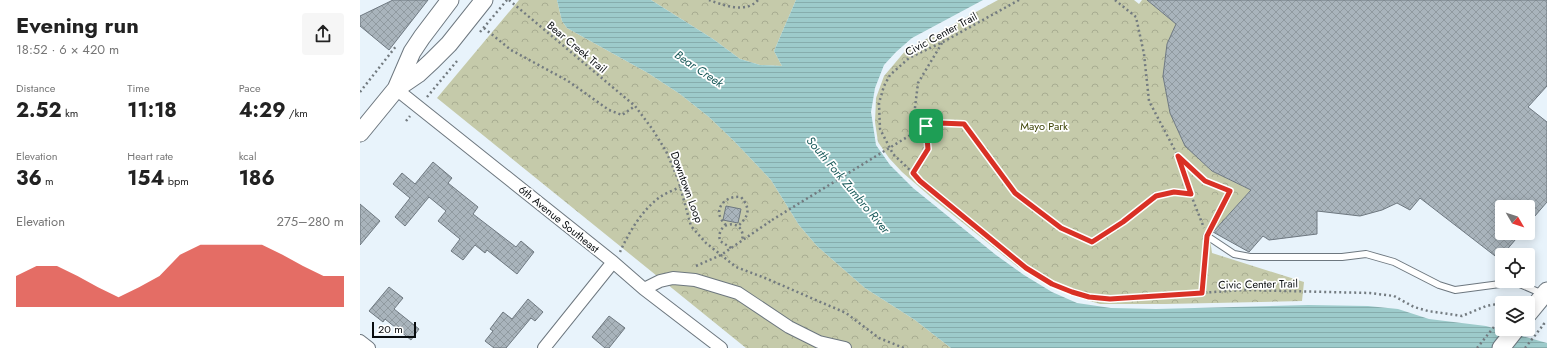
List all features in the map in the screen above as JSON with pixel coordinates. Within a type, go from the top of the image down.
[{"type":"main road","points":[[360,134],[396,89],[412,52],[450,0]]},
{"type":"main road","points":[[396,89],[418,74],[449,44],[484,0]]},
{"type":"main road","points":[[1535,305],[1546,292]]},
{"type":"main road","points":[[1501,348],[1510,336]]},
{"type":"street","name":"6th Avenue Southeast","points":[[396,89],[613,262],[644,289],[721,348]]},
{"type":"street","points":[[544,348],[613,262]]},
{"type":"street","points":[[644,289],[660,281],[673,278],[702,282],[738,293],[789,327],[819,342],[845,348]]},
{"type":"street","points":[[360,341],[369,348]]},
{"type":"lane","points":[[1207,236],[1234,254],[1250,257],[1342,257],[1366,254],[1394,262],[1439,285],[1455,290],[1515,282],[1546,292]]},
{"type":"path","points":[[479,34],[508,0]]},
{"type":"path","name":"Bear Creek Trail","points":[[508,0],[635,106]]},
{"type":"path","points":[[709,0],[736,8],[755,4],[758,0]]},
{"type":"path","name":"Civic Center Trail","points":[[1019,0],[943,42],[909,58],[890,75],[884,86],[879,103],[880,129],[893,154],[920,181],[1026,268],[1052,284],[1072,292],[1089,297],[1110,299],[1244,290],[1370,293],[1394,296],[1428,311],[1462,316],[1486,306],[1495,305]]},
{"type":"path","points":[[1115,0],[1136,17],[1144,54],[1149,101],[1178,156],[1207,236]]},
{"type":"path","points":[[484,28],[511,50],[568,80],[609,110],[622,115],[635,106]]},
{"type":"path","points":[[917,131],[914,116],[918,83],[943,42]]},
{"type":"path","points":[[406,121],[459,58]]},
{"type":"path","name":"Downtown Loop","points":[[635,106],[666,150],[680,187],[691,226],[706,243],[736,267],[773,281],[846,313],[879,338],[904,348]]},
{"type":"path","points":[[721,255],[772,220],[917,131],[926,126],[939,123],[964,124],[1015,193],[1061,228],[1092,242],[1123,222],[1156,196],[1174,192],[1191,194]]},
{"type":"path","points":[[913,173],[928,149],[926,126]]},
{"type":"path","points":[[1178,156],[1205,181],[1230,191],[1207,236],[1202,293]]},
{"type":"path","points":[[613,262],[634,226],[647,209],[660,197],[680,187]]},
{"type":"path","points":[[726,225],[719,216],[720,207],[725,200],[734,196],[741,197],[746,203],[748,211],[746,218],[738,226]]},
{"type":"path","points":[[731,248],[720,242],[719,236],[721,228],[726,225],[734,224],[738,226],[743,232],[742,241]]},
{"type":"path","points":[[1544,324],[1547,320]]},
{"type":"path","points":[[1477,348],[1495,326]]},
{"type":"path","points":[[1525,348],[1534,336]]},
{"type":"green space","points":[[519,0],[557,0],[562,21],[567,28],[648,73],[680,94],[709,117],[771,180],[799,225],[817,246],[865,288],[915,320],[951,348],[746,348],[437,98]]},
{"type":"green space","points":[[651,0],[796,0],[774,51],[782,66],[760,65],[740,59],[713,39]]},
{"type":"green space","name":"Mayo Park","points":[[998,0],[1134,0],[1139,4],[1142,0],[1147,0],[1176,24],[1167,44],[1163,76],[1170,113],[1185,146],[1212,171],[1251,190],[1213,232],[1210,239],[1212,253],[1304,282],[1302,301],[1100,304],[1073,296],[1043,283],[1018,267],[902,172],[889,158],[878,142],[875,122],[876,98],[884,76],[906,50]]},
{"type":"water","points":[[557,0],[651,0],[713,39],[740,59],[760,65],[782,66],[774,51],[796,0],[983,0],[912,38],[896,52],[884,65],[875,88],[871,112],[876,145],[890,165],[913,188],[996,255],[1024,275],[1052,292],[1077,303],[1111,308],[1156,309],[1308,305],[1368,306],[1398,309],[1429,319],[1486,326],[1495,329],[1495,336],[1522,336],[1547,343],[1547,348],[951,348],[915,320],[865,288],[817,246],[799,225],[771,180],[709,117],[680,94],[648,73],[567,28],[562,21]]},
{"type":"building","points":[[393,0],[428,0],[389,50],[360,26],[360,16]]},
{"type":"building","points":[[1147,0],[1547,0],[1547,86],[1528,107],[1547,122],[1547,202],[1535,216],[1535,200],[1495,200],[1495,240],[1515,240],[1508,248],[1495,248],[1495,256],[1420,198],[1410,210],[1397,203],[1382,210],[1360,216],[1317,211],[1317,234],[1269,240],[1263,236],[1249,252],[1213,232],[1251,190],[1212,171],[1185,146],[1170,113],[1163,76],[1167,44],[1176,24]]},
{"type":"building","points":[[433,162],[452,178],[448,183],[478,207],[473,214],[516,247],[521,241],[534,252],[517,274],[487,250],[485,253],[475,245],[463,260],[451,251],[460,239],[438,221],[446,211],[429,197],[405,226],[395,217],[410,198],[393,184],[402,173],[415,184]]},
{"type":"building","points":[[360,204],[380,221],[360,245]]},
{"type":"building","points":[[726,206],[741,209],[738,223],[723,220]]},
{"type":"building","points":[[389,287],[403,298],[394,309],[419,329],[411,340],[385,319],[383,322],[369,311]]},
{"type":"building","points":[[528,299],[543,312],[535,321],[531,318],[506,348],[494,348],[485,341],[493,331],[490,329],[503,312],[512,319]]},
{"type":"building","points":[[609,316],[625,328],[609,348],[605,348],[592,337]]},
{"type":"route","points":[[939,123],[964,124],[1015,193],[1061,228],[1092,242],[1123,222],[1156,196],[1174,192],[1191,194],[1178,156],[1205,181],[1230,191],[1207,236],[1202,293],[1110,299],[1089,297],[1052,284],[1026,268],[920,181],[913,173],[928,149],[926,126],[939,123]]},
{"type":"water label","name":"Bear Creek","points":[[699,69]]},
{"type":"water label","name":"South Fork Zumbro River","points":[[848,185]]}]
